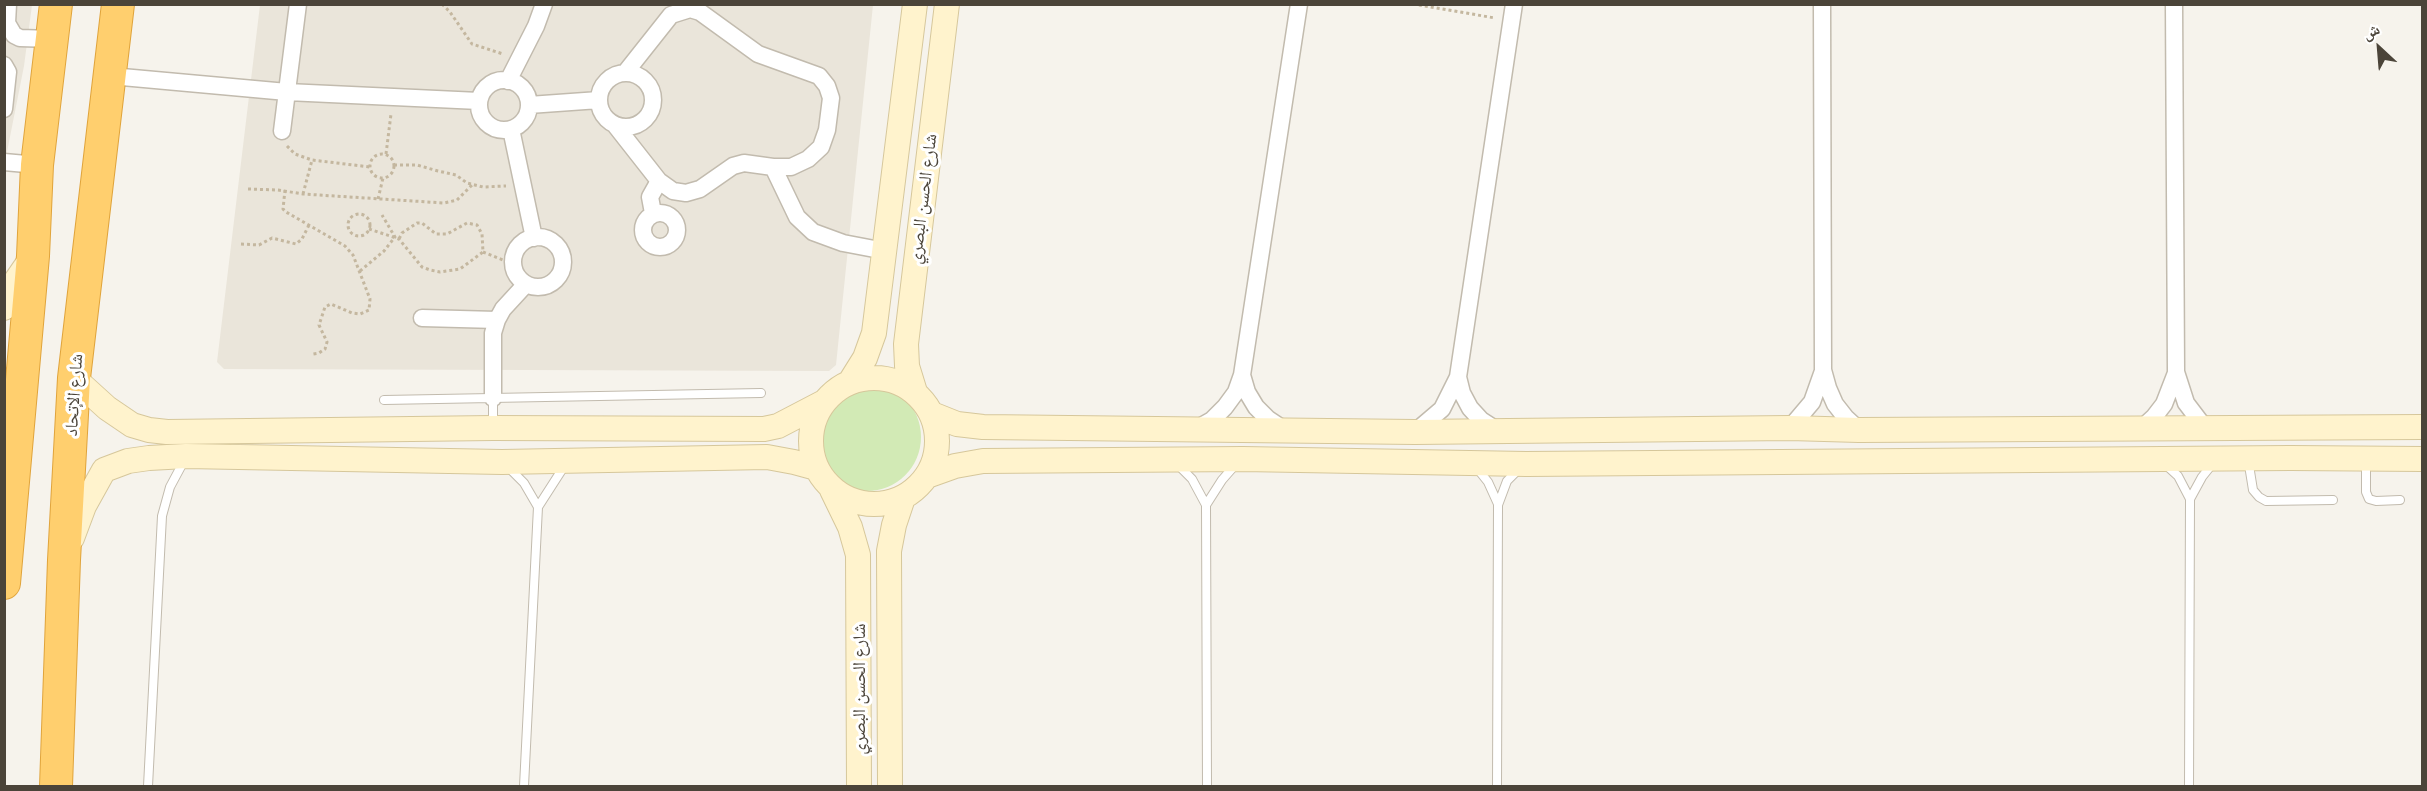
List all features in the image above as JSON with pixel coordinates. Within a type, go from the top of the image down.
[{"type":"highway","points":[[4,584],[33,256],[37,165],[56,4]]},
{"type":"highway","name":"شارع الإتحاد","points":[[56,786],[64,560],[74,378],[119,9]]},
{"type":"street","points":[[8,4],[7,34],[20,38],[52,39]]},
{"type":"street","points":[[282,131],[298,4]]},
{"type":"street","points":[[508,81],[544,4]]},
{"type":"street","name":"شارع الحسن البصري","points":[[850,382],[865,358],[874,333],[915,4]]},
{"type":"street","name":"شارع الحسن البصري","points":[[915,392],[907,366],[906,344],[947,4]]},
{"type":"street","points":[[1196,429],[1212,420],[1225,407],[1236,392],[1242,375],[1299,4]]},
{"type":"street","points":[[1790,428],[1812,402],[1823,370],[1822,4]]},
{"type":"street","points":[[2141,429],[2164,404],[2172,388],[2176,372],[2174,4]]},
{"type":"street","points":[[615,125],[625,127],[643,121],[652,105],[649,86],[634,74],[625,73],[609,78],[604,84],[599,100],[603,115],[615,125],[658,181],[673,191],[686,193],[700,189],[733,166],[744,163],[791,167],[808,159],[821,147],[827,130],[831,98],[827,86],[819,76],[758,54],[709,17],[690,9],[671,15],[625,73]]},
{"type":"street","points":[[1415,432],[1442,408],[1452,393],[1458,377],[1513,13]]},
{"type":"street","points":[[4,65],[8,72],[4,109]]},
{"type":"street","points":[[111,76],[287,92],[479,102]]},
{"type":"street","points":[[508,81],[515,83],[525,92],[529,105],[528,111],[522,123],[511,129],[498,130],[487,124],[480,114],[479,102],[489,85],[508,81]]},
{"type":"street","points":[[529,105],[599,100]]},
{"type":"street","points":[[511,129],[534,238]]},
{"type":"street","points":[[4,162],[37,165]]},
{"type":"street","points":[[773,167],[797,217],[813,232],[843,243],[885,251]]},
{"type":"street","points":[[654,213],[650,197],[658,181]]},
{"type":"street","points":[[534,238],[552,241],[560,250],[563,263],[560,275],[550,284],[538,287],[526,284],[517,276],[513,264],[518,247],[534,238]]},
{"type":"street","points":[[4,308],[15,282],[33,256]]},
{"type":"street","points":[[493,398],[493,333],[502,309],[526,284]]},
{"type":"street","points":[[422,318],[497,320]]},
{"type":"street","points":[[1823,370],[1835,404],[1845,418],[1859,430]]},
{"type":"street","points":[[2176,372],[2186,403],[2205,428]]},
{"type":"street","points":[[1242,375],[1247,392],[1256,407],[1282,429]]},
{"type":"street","points":[[1458,377],[1462,393],[1470,408],[1481,420],[1495,429]]},
{"type":"street","points":[[74,378],[115,414],[132,425],[149,430],[764,429],[778,426],[801,416],[824,402]]},
{"type":"street","points":[[866,378],[884,378],[900,383],[915,392],[932,414],[937,429],[938,446],[927,476],[916,489],[903,498],[885,504],[866,504],[848,500],[832,490],[816,468],[811,452],[810,434],[815,417],[824,402],[835,390],[850,382],[866,378]]},
{"type":"street","points":[[932,414],[957,424],[976,427],[1415,432],[1495,429],[2422,427]]},
{"type":"street","points":[[2290,458],[2310,447],[2357,445],[2364,441],[2367,434],[2366,427]]},
{"type":"street","points":[[64,560],[84,506],[104,470],[128,461],[186,456],[502,462],[767,458],[816,468]]},
{"type":"street","points":[[927,476],[955,466],[983,461],[1243,459],[1526,464],[2422,459]]},
{"type":"street","name":"شارع الحسن البصري","points":[[832,490],[850,527],[858,555],[859,786]]},
{"type":"street","name":"شارع الحسن البصري","points":[[890,786],[889,551],[894,525],[903,498]]},
{"type":"lane","points":[[384,400],[761,393]]},
{"type":"lane","points":[[493,398],[493,428]]},
{"type":"lane","points":[[148,786],[162,516],[170,487],[186,456]]},
{"type":"lane","points":[[1170,459],[1192,479],[1206,505],[1207,786]]},
{"type":"lane","points":[[1206,505],[1222,480],[1243,459]]},
{"type":"lane","points":[[2159,459],[2178,476],[2190,499],[2190,786]]},
{"type":"lane","points":[[2190,499],[2202,477],[2218,459]]},
{"type":"lane","points":[[2248,459],[2253,490],[2266,501],[2333,500]]},
{"type":"lane","points":[[2366,459],[2366,492],[2369,499],[2400,501]]},
{"type":"lane","points":[[502,462],[524,483],[538,507]]},
{"type":"lane","points":[[525,786],[538,507],[567,462]]},
{"type":"lane","points":[[1472,463],[1488,482],[1498,505]]},
{"type":"lane","points":[[1497,786],[1498,505],[1508,481],[1526,464]]},
{"type":"path","points":[[442,4],[472,44],[520,59]]},
{"type":"path","points":[[1413,4],[1513,13]]},
{"type":"path","points":[[386,154],[393,97]]},
{"type":"path","points":[[282,131],[285,144],[295,154],[312,160],[370,167]]},
{"type":"path","points":[[378,199],[384,178],[392,173],[394,165],[390,157],[382,154],[373,158],[370,167],[374,175],[384,178]]},
{"type":"path","points":[[303,194],[312,160]]},
{"type":"path","points":[[394,165],[417,165],[456,175],[483,187],[522,186]]},
{"type":"path","points":[[248,189],[444,202],[457,200],[473,184]]},
{"type":"path","points":[[285,190],[283,209],[345,246],[353,255],[370,299],[369,310],[360,314],[331,304],[325,307],[319,325],[327,342],[325,349],[313,354]]},
{"type":"path","points":[[355,215],[365,216],[370,224],[369,229],[362,235],[353,234],[349,231],[349,221],[355,215]]},
{"type":"path","points":[[382,215],[397,238],[422,267],[440,272],[460,269],[483,252]]},
{"type":"path","points":[[360,271],[402,233],[417,223],[422,223],[436,234],[447,234],[467,223],[477,225],[482,234],[483,252]]},
{"type":"path","points":[[241,244],[259,245],[272,237],[296,244],[302,239],[309,225]]},
{"type":"path","points":[[369,229],[397,238]]},
{"type":"path","points":[[483,252],[513,264]]},
{"type":"shaded area","points":[[5,5],[32,5],[24,66],[5,162]]},
{"type":"shaded area","points":[[260,5],[873,5],[836,365],[829,371],[224,369],[217,362]]},
{"type":"green space","points":[[867,383],[897,392],[905,399],[912,407],[921,437],[912,467],[905,475],[897,482],[867,491],[837,482],[829,475],[822,467],[813,437],[822,407],[829,399],[837,392]]}]
